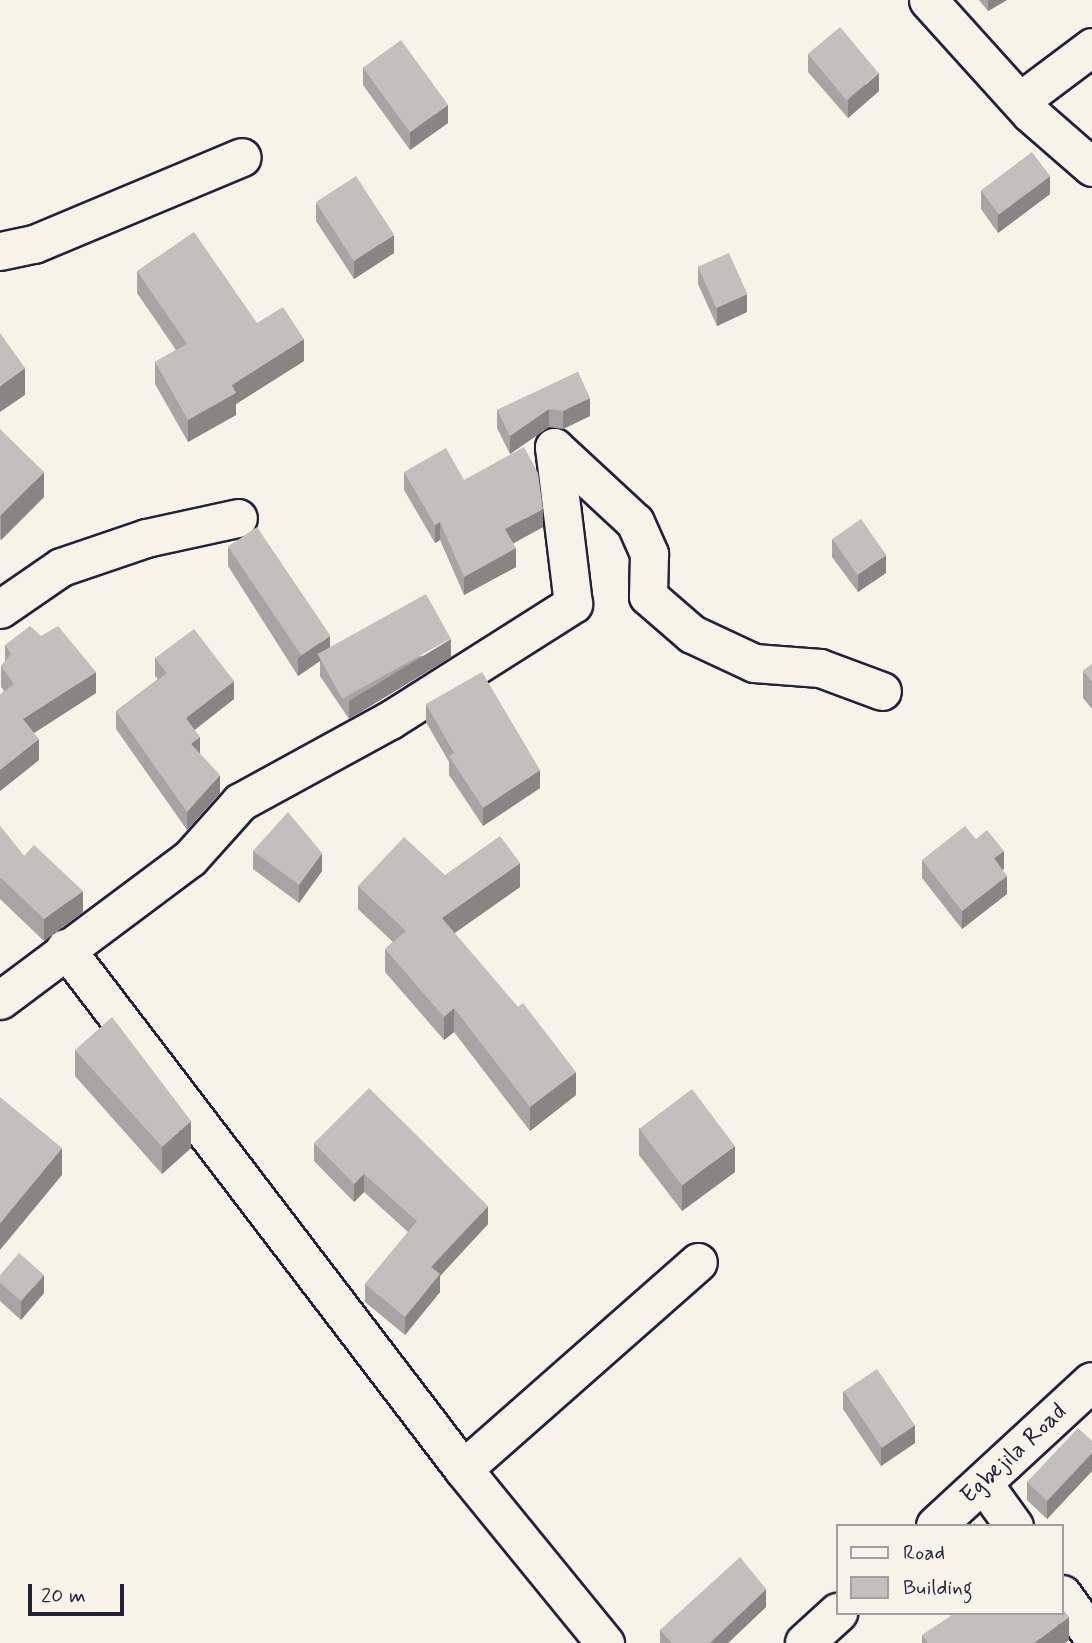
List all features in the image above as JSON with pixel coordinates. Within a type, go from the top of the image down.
[{"type":"street","points":[[928,0],[1020,102],[1092,167]]},
{"type":"street","points":[[1020,102],[1092,47]]},
{"type":"street","points":[[0,251],[34,244],[242,157]]},
{"type":"street","points":[[0,1000],[65,948],[190,859],[240,802],[390,720],[573,604],[554,447],[635,522],[649,554],[648,596],[692,634],[754,663],[820,668],[882,691]]},
{"type":"street","points":[[0,609],[61,567],[146,538],[238,519]]},
{"type":"street","points":[[65,948],[463,1469],[605,1643]]},
{"type":"street","points":[[463,1469],[698,1262]]},
{"type":"street","name":"Egbejila Road","points":[[938,1524],[1092,1382]]},
{"type":"street","points":[[984,1483],[1013,1524]]},
{"type":"street","points":[[1064,1597],[1092,1636]]},
{"type":"street","points":[[805,1643],[836,1615]]},
{"type":"building","points":[[840,27],[879,73],[846,100],[808,54]]},
{"type":"building","points":[[401,40],[448,105],[410,132],[363,68]]},
{"type":"building","points":[[1032,152],[1050,176],[999,214],[981,191]]},
{"type":"building","points":[[356,176],[394,235],[354,261],[316,202]]},
{"type":"building","points":[[194,232],[257,323],[283,307],[304,339],[232,385],[236,393],[188,420],[155,362],[187,344],[137,271]]},
{"type":"building","points":[[729,253],[747,294],[716,308],[698,267]]},
{"type":"building","points":[[0,333],[25,368],[0,386]]},
{"type":"building","points":[[578,372],[590,398],[563,411],[549,409],[510,436],[497,410]]},
{"type":"building","points":[[0,429],[44,472],[1,515],[0,514]]},
{"type":"building","points":[[524,447],[538,473],[543,509],[505,529],[516,548],[464,577],[440,522],[435,525],[404,472],[446,448],[464,480]]},
{"type":"building","points":[[861,519],[886,555],[858,575],[832,539]]},
{"type":"building","points":[[257,527],[330,636],[301,655],[228,547]]},
{"type":"building","points":[[426,594],[451,639],[342,699],[318,654]]},
{"type":"building","points":[[30,626],[41,636],[58,626],[96,672],[23,719],[39,739],[0,770],[0,695],[14,684],[1,666],[11,654],[5,645]]},
{"type":"building","points":[[194,629],[234,681],[186,718],[200,737],[191,744],[220,775],[187,812],[116,711],[167,673],[155,658]]},
{"type":"building","points":[[1092,664],[1092,682],[1083,671]]},
{"type":"building","points":[[482,672],[540,770],[483,808],[449,756],[454,753],[426,704]]},
{"type":"building","points":[[288,812],[322,853],[299,885],[253,851]]},
{"type":"building","points":[[0,826],[24,856],[34,845],[83,891],[44,919],[0,877]]},
{"type":"building","points":[[965,826],[976,839],[987,830],[1004,851],[994,858],[1007,876],[962,911],[922,860]]},
{"type":"building","points":[[500,836],[520,863],[442,918],[518,1007],[523,1003],[576,1072],[530,1107],[454,1008],[444,1017],[385,949],[406,931],[358,886],[404,837],[445,875]]},
{"type":"building","points":[[112,1017],[191,1121],[162,1147],[75,1050]]},
{"type":"building","points":[[369,1088],[488,1206],[431,1267],[440,1274],[405,1317],[365,1284],[417,1221],[364,1174],[354,1184],[314,1143]]},
{"type":"building","points":[[692,1089],[735,1146],[682,1185],[639,1129]]},
{"type":"building","points":[[0,1097],[62,1148],[0,1223]]},
{"type":"building","points":[[19,1253],[44,1275],[21,1301],[0,1283],[0,1275]]},
{"type":"building","points":[[877,1369],[915,1425],[882,1448],[844,1391]]},
{"type":"building","points":[[1078,1428],[1092,1441],[1092,1453],[1047,1501],[1027,1482]]},
{"type":"building","points":[[740,1557],[766,1589],[710,1643],[672,1643],[660,1630]]},
{"type":"building","points":[[1064,1611],[1069,1617],[1034,1643],[928,1643],[922,1635],[952,1615],[1064,1615]]}]
